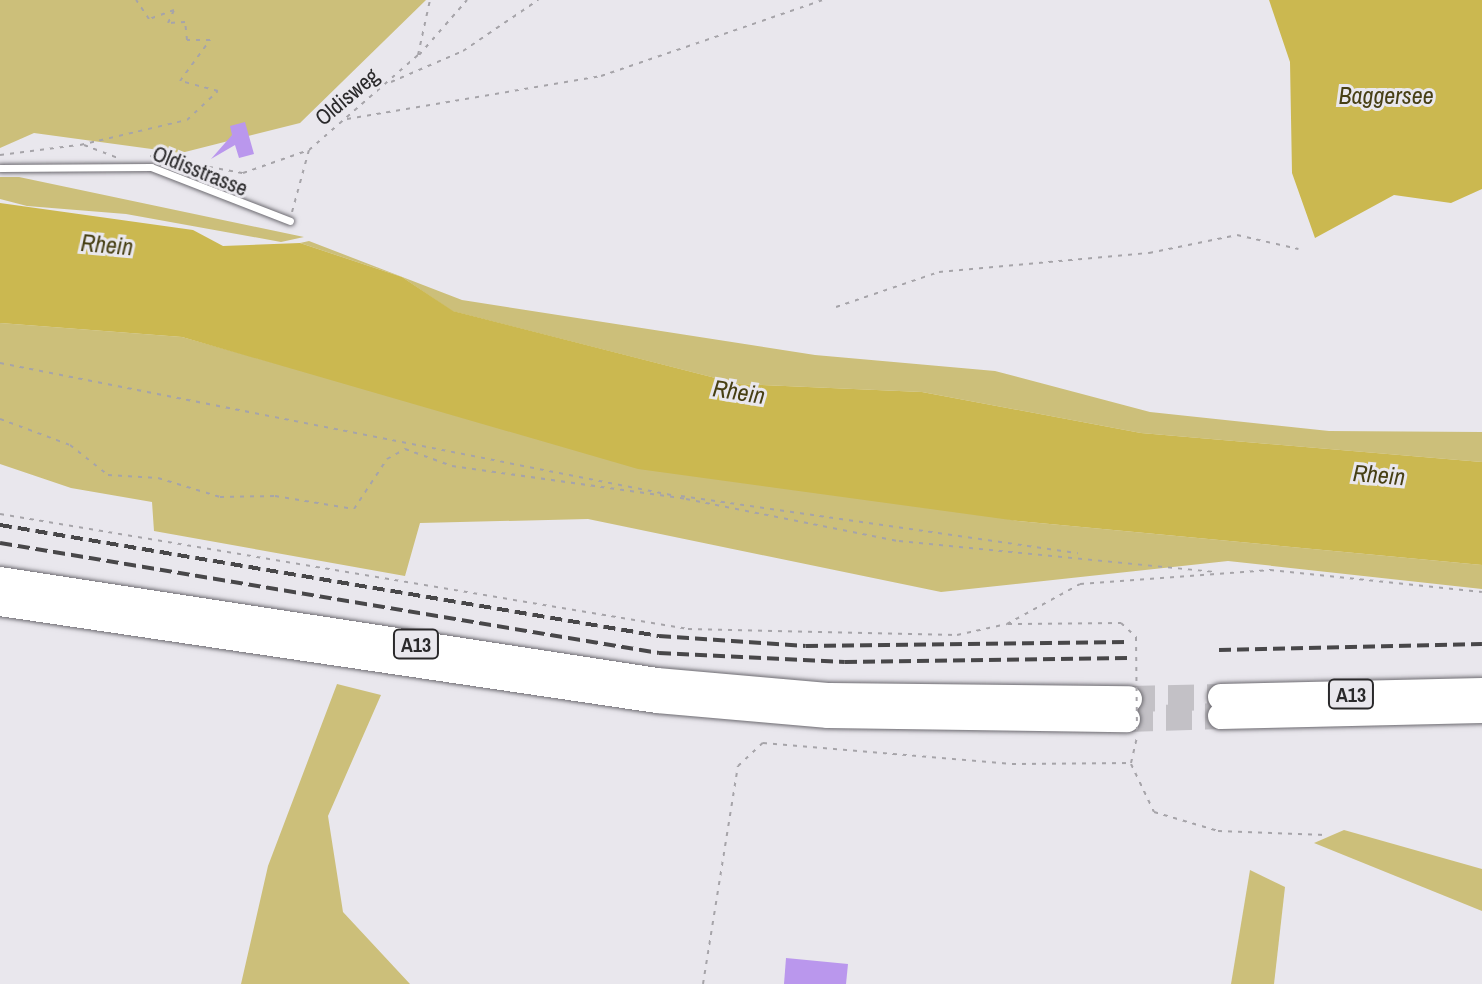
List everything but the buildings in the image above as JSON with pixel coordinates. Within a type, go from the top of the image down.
[{"type":"highway","name":"A13","points":[[0,580],[671,682],[1131,718]]},
{"type":"highway","name":"A13","points":[[0,603],[672,702],[828,715],[1131,718]]},
{"type":"highway","name":"A13","points":[[1482,691],[1221,707],[1482,710]]},
{"type":"lane","name":"Oldisstrasse","points":[[0,168],[151,167],[290,221]]},
{"type":"path","points":[[80,145],[187,120],[218,91],[180,81],[210,40],[187,40],[188,25],[168,23],[174,10],[149,19],[136,0]]},
{"type":"path","points":[[418,55],[430,0]]},
{"type":"path","name":"Oldisweg","points":[[290,221],[309,150],[390,83],[467,0]]},
{"type":"path","points":[[390,83],[463,51],[538,0]]},
{"type":"path","points":[[347,119],[613,73],[823,0]]},
{"type":"path","points":[[836,307],[939,272],[1149,253],[1237,235],[1298,249]]},
{"type":"path","points":[[0,363],[899,541],[1079,554]]},
{"type":"path","points":[[0,419],[70,445],[108,475],[158,478],[220,497],[275,496],[354,509],[387,459],[405,449],[452,466],[1217,573]]},
{"type":"path","points":[[0,514],[688,629],[957,635],[1007,624],[1121,623],[1136,637],[1131,763],[1154,812],[1218,831],[1326,835]]},
{"type":"path","points":[[1007,624],[1080,584],[1217,573],[1270,570],[1482,592]]},
{"type":"path","points":[[703,984],[738,766],[763,743],[1012,764],[1131,763]]},
{"type":"shaded area","points":[[0,0],[426,0],[300,123],[181,153],[34,133],[0,148]]},
{"type":"shaded area","points":[[0,177],[19,177],[304,237],[281,242],[126,214],[27,206],[0,199]]},
{"type":"shaded area","points":[[309,241],[462,300],[815,355],[995,371],[1150,412],[1329,431],[1482,432],[1482,462],[1141,433],[922,392],[739,384],[452,311],[402,277],[300,243]]},
{"type":"shaded area","points":[[0,323],[182,337],[375,391],[1018,521],[1482,565],[1482,589],[1228,561],[941,592],[588,519],[420,523],[405,576],[154,531],[152,502],[71,488],[0,464]]},
{"type":"shaded area","points":[[337,684],[381,695],[328,816],[343,912],[410,984],[241,984],[268,866]]},
{"type":"shaded area","points":[[1344,830],[1482,869],[1482,911],[1314,843]]},
{"type":"shaded area","points":[[1250,870],[1285,887],[1274,984],[1231,984]]},
{"type":"water","name":"Baggersee","points":[[1269,0],[1482,0],[1482,189],[1451,203],[1394,195],[1315,238],[1292,173],[1290,62]]},
{"type":"water","name":"Rhein","points":[[0,203],[193,230],[223,246],[300,243],[402,277],[453,311],[739,384],[922,392],[1141,433],[1482,462],[1482,565],[1018,521],[638,469],[182,337],[0,323]]},
{"type":"tunnel","points":[[1129,699],[1221,697]]},
{"type":"tunnel","points":[[1127,719],[1221,716]]},
{"type":"railway","points":[[0,525],[659,636],[806,646],[1128,642]]},
{"type":"railway","points":[[0,543],[659,653],[845,662],[1128,658]]},
{"type":"railway","points":[[1219,650],[1482,644]]}]
